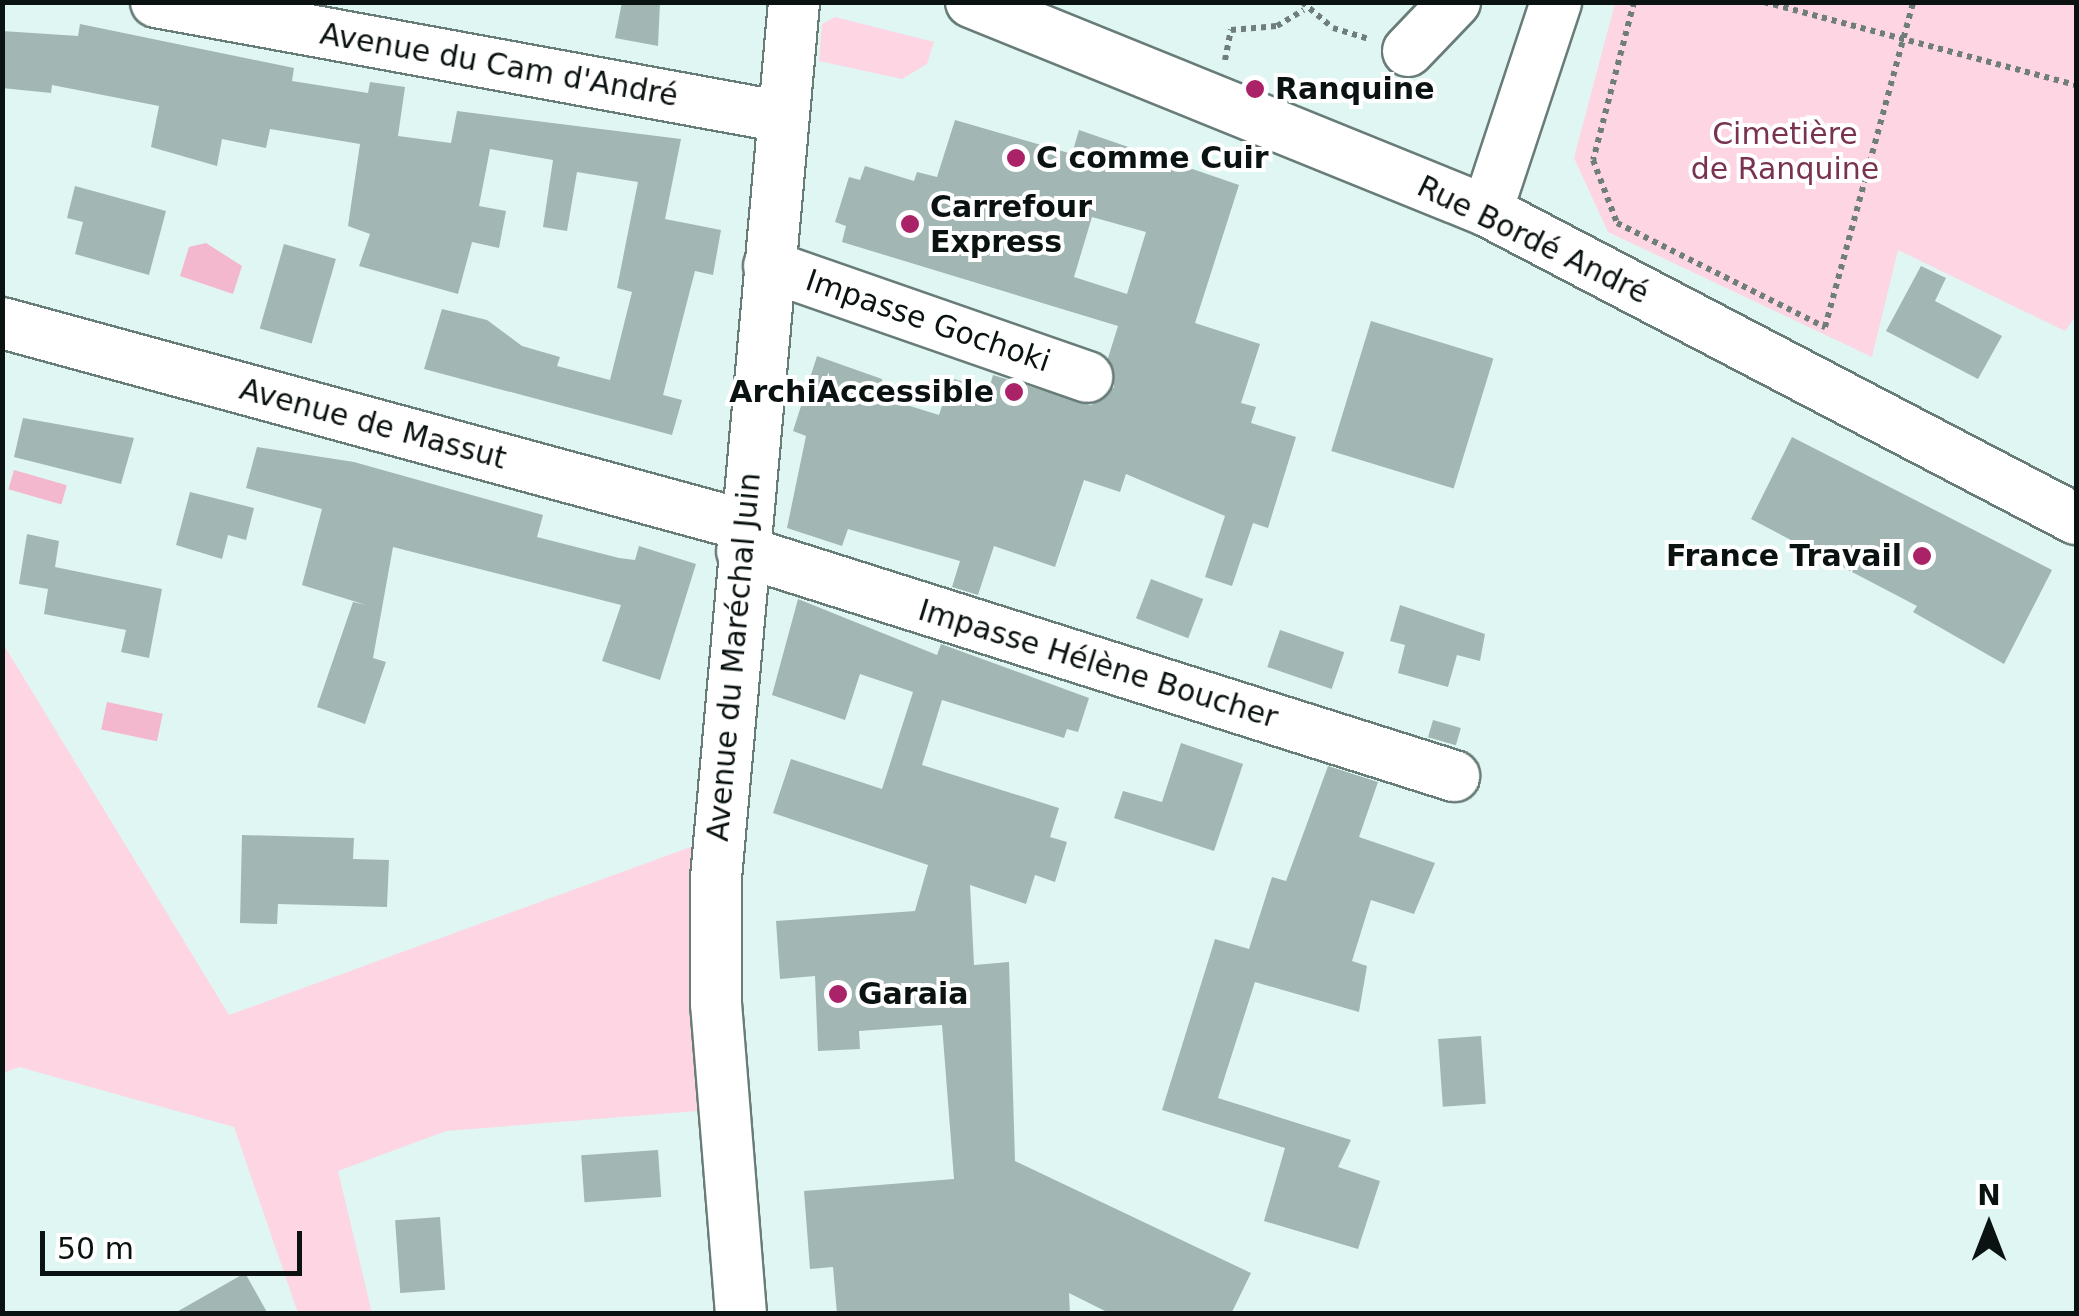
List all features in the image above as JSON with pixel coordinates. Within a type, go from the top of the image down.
[{"type":"street","name":"Avenue du Cam d'André","points":[[156,2],[783,117]]},
{"type":"street","name":"Avenue du Maréchal Juin","points":[[741,1314],[716,950],[743,538],[794,2]]},
{"type":"street","name":"Rue Bordé André","points":[[971,2],[1057,21],[1487,211],[2076,519]]},
{"type":"street","points":[[1408,51],[1454,2]]},
{"type":"street","points":[[1487,211],[1556,2]]},
{"type":"street","name":"Impasse Gochoki","points":[[769,266],[1088,377]]},
{"type":"street","name":"Avenue de Massut","points":[[2,322],[743,538]]},
{"type":"street","name":"Impasse Hélène Boucher","points":[[743,538],[1454,776]]},
{"type":"path","points":[[1634,2],[1593,160],[1617,223],[1825,327],[1912,2]]},
{"type":"path","points":[[1764,2],[2076,85]]},
{"type":"path","points":[[1222,76],[1232,30],[1276,26],[1303,6],[1408,51]]},
{"type":"green space","name":"Cimetière de Ranquine","points":[[1615,3],[2076,3],[2076,316],[2065,331],[1898,250],[1872,357],[1608,232],[1574,158]]},
{"type":"green space","points":[[835,17],[934,42],[927,64],[902,79],[819,61],[822,24]]},
{"type":"green space","points":[[2,642],[229,1015],[699,844],[697,1111],[446,1131],[338,1171],[372,1313],[298,1313],[234,1127],[19,1067],[3,1073]]},
{"type":"shaded area","points":[[206,243],[242,266],[233,294],[180,276],[189,247]]},
{"type":"shaded area","points":[[14,470],[67,485],[61,504],[8,489]]},
{"type":"shaded area","points":[[107,702],[163,714],[157,741],[101,729]]},
{"type":"building","points":[[622,2],[660,2],[658,46],[615,38]]},
{"type":"building","points":[[80,24],[294,68],[292,81],[368,93],[370,82],[405,87],[398,136],[451,143],[457,111],[681,139],[665,219],[721,230],[713,275],[695,271],[663,395],[682,400],[672,435],[424,369],[442,309],[487,320],[522,346],[560,357],[557,366],[610,380],[632,292],[617,288],[638,182],[577,172],[567,231],[543,227],[553,160],[490,149],[479,206],[506,211],[499,248],[472,242],[458,294],[359,266],[370,234],[348,226],[360,144],[270,129],[266,148],[222,139],[217,166],[151,147],[159,106],[52,85],[51,93],[2,88],[2,31],[78,36]]},
{"type":"building","points":[[955,120],[1072,154],[1079,130],[1239,185],[1195,323],[1260,344],[1241,403],[1256,407],[1251,423],[1296,437],[1268,528],[1253,523],[1232,586],[1205,577],[1225,516],[1126,474],[1120,492],[1084,480],[1055,567],[994,546],[978,595],[952,587],[960,561],[848,529],[842,546],[787,528],[806,436],[793,431],[817,356],[882,379],[884,398],[939,415],[951,378],[989,389],[993,375],[1091,405],[1114,387],[1108,358],[1118,326],[842,242],[846,226],[835,222],[849,177],[860,180],[865,166],[914,181],[917,172],[937,177]],"holes":[[[1092,217],[1146,232],[1127,294],[1074,277]]]},
{"type":"building","points":[[75,186],[166,211],[149,275],[75,254],[83,222],[67,218]]},
{"type":"building","points":[[284,244],[336,259],[312,343],[260,329]]},
{"type":"building","points":[[1921,266],[1946,278],[1935,301],[2002,336],[1978,379],[1886,331]]},
{"type":"building","points":[[1371,321],[1493,358],[1454,488],[1331,451]]},
{"type":"building","points":[[23,418],[134,438],[121,484],[14,457]]},
{"type":"building","name":"France Travail","points":[[1792,437],[2052,570],[2004,664],[1913,612],[1917,606],[1751,519]]},
{"type":"building","points":[[257,447],[354,462],[543,515],[537,537],[635,560],[639,546],[696,564],[660,680],[602,661],[621,605],[393,547],[373,658],[386,662],[365,724],[317,707],[353,602],[366,605],[302,585],[322,509],[246,488]]},
{"type":"building","points":[[190,492],[254,508],[246,540],[228,535],[222,559],[176,545]]},
{"type":"building","points":[[27,534],[59,541],[55,567],[162,589],[149,658],[121,652],[126,630],[44,614],[48,589],[19,584]]},
{"type":"building","points":[[1151,579],[1203,599],[1188,638],[1136,618]]},
{"type":"building","points":[[798,599],[937,655],[941,644],[1089,698],[1078,732],[1067,729],[1064,738],[942,700],[922,765],[1059,808],[1050,837],[1067,842],[1055,882],[1035,875],[1026,904],[970,885],[974,965],[1009,962],[1015,1161],[1251,1273],[1231,1314],[1111,1314],[1069,1293],[1070,1314],[837,1314],[833,1267],[810,1269],[804,1191],[954,1179],[942,1025],[859,1031],[860,1049],[818,1051],[815,976],[780,979],[776,921],[915,911],[928,865],[773,813],[791,759],[882,789],[913,692],[860,674],[845,720],[772,695]]},
{"type":"building","points":[[1400,605],[1485,634],[1480,661],[1457,655],[1448,687],[1398,673],[1405,645],[1390,641]]},
{"type":"building","points":[[1280,630],[1344,652],[1332,689],[1267,667]]},
{"type":"building","points":[[1433,720],[1461,728],[1456,745],[1428,737]]},
{"type":"building","points":[[1181,743],[1243,764],[1214,851],[1114,818],[1123,791],[1162,802]]},
{"type":"building","points":[[1328,766],[1378,782],[1359,837],[1435,863],[1414,914],[1371,900],[1352,961],[1367,966],[1359,1012],[1255,982],[1218,1098],[1351,1140],[1338,1167],[1380,1181],[1358,1249],[1264,1221],[1285,1148],[1162,1110],[1215,939],[1249,949],[1272,877],[1286,881]]},
{"type":"building","points":[[242,835],[354,838],[353,859],[389,860],[387,907],[278,904],[277,924],[240,923]]},
{"type":"building","points":[[1481,1036],[1486,1104],[1443,1107],[1438,1039]]},
{"type":"building","points":[[658,1150],[661,1197],[584,1202],[581,1155]]},
{"type":"building","points":[[440,1217],[445,1290],[400,1293],[395,1220]]},
{"type":"building","points":[[245,1273],[268,1314],[173,1314]]},
{"type":"place","name":"Ranquine","points":[[1255,89]]},
{"type":"place","name":"C comme Cuir","points":[[1016,158]]},
{"type":"place","name":"Carrefour Express","points":[[910,224]]},
{"type":"place","name":"ArchiAccessible","points":[[1014,392]]},
{"type":"place","name":"France Travail","points":[[1922,556]]},
{"type":"place","name":"Garaia","points":[[838,994]]}]
